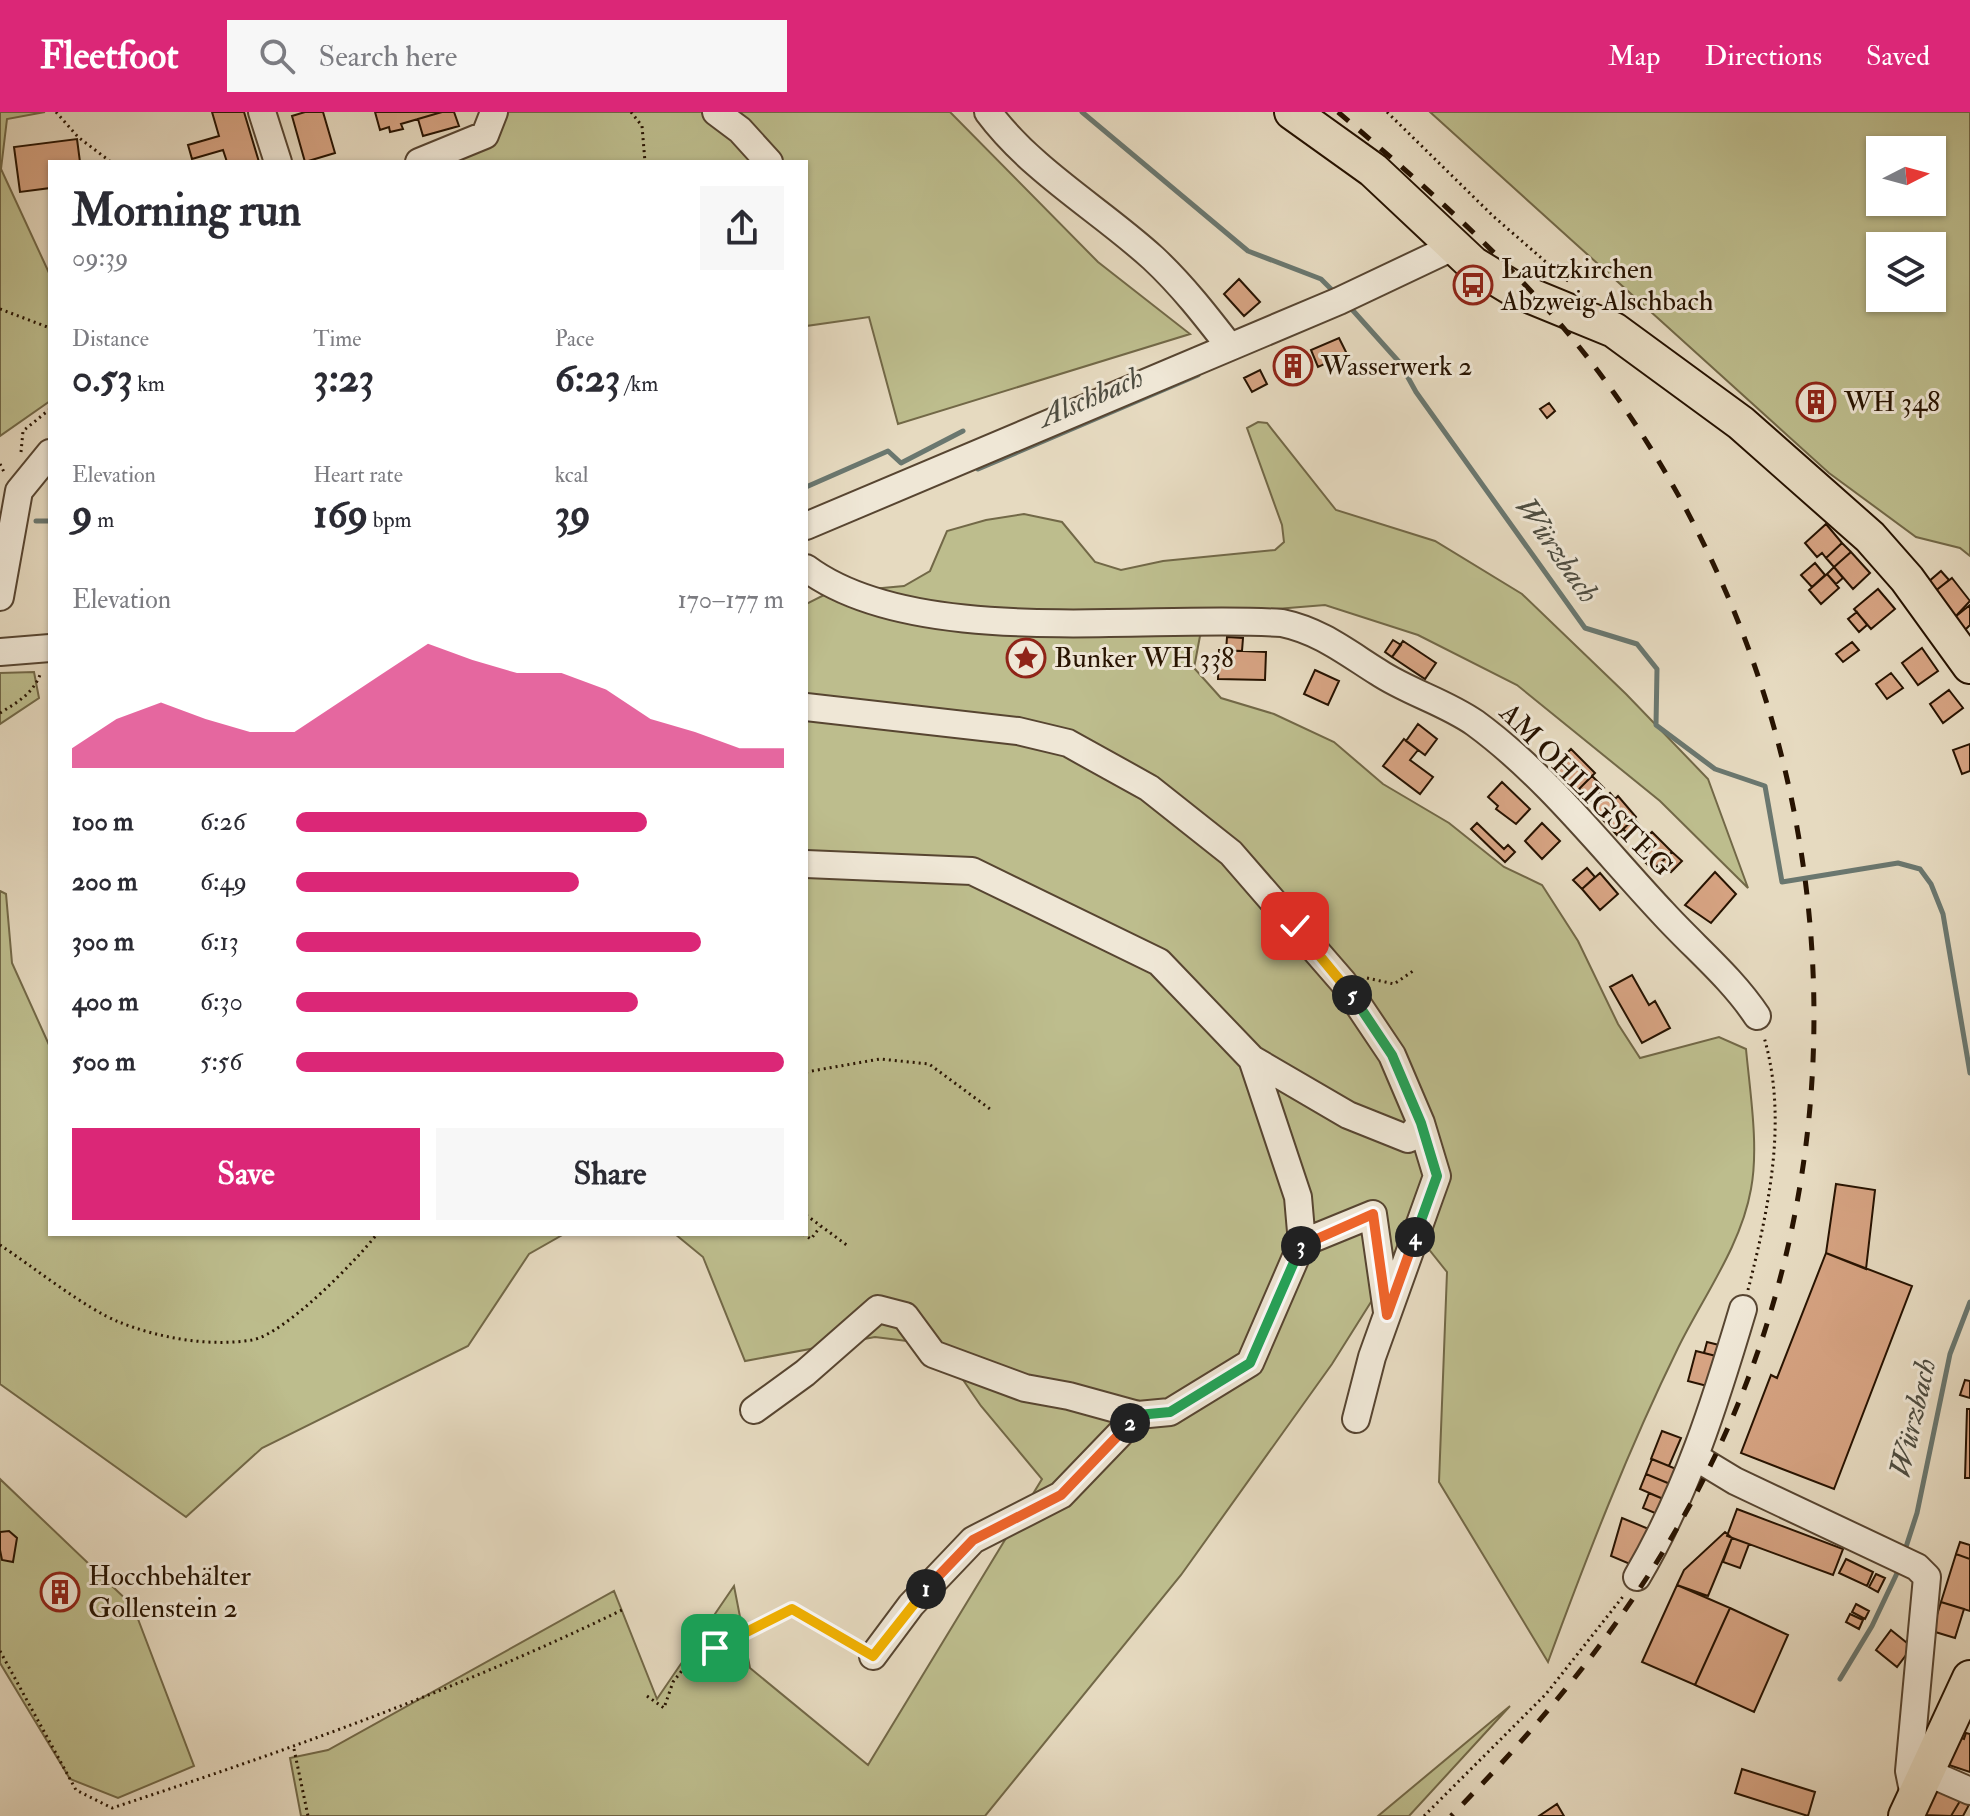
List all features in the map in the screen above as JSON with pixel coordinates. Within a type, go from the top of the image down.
[{"type":"main road","points":[[1292,112],[1373,170],[1473,264],[1514,289],[1593,319],[1649,353],[1741,423],[1870,537],[1907,579],[1970,666]]},
{"type":"main road","points":[[1914,1794],[1970,1678]]},
{"type":"street","points":[[262,112],[277,160]]},
{"type":"street","points":[[424,160],[485,135],[494,112]]},
{"type":"street","points":[[716,112],[740,130],[767,160]]},
{"type":"street","points":[[988,112],[1010,141],[1154,259],[1199,306],[1230,347]]},
{"type":"street","points":[[808,525],[1349,297],[1453,247]]},
{"type":"street","points":[[0,597],[19,491],[48,455]]},
{"type":"street","name":"AM OHLIGSTEG","points":[[808,569],[846,593],[948,616],[1014,620],[1251,621],[1301,627],[1337,643],[1378,673],[1472,722],[1496,740],[1575,816],[1666,916],[1739,989],[1757,1016]]},
{"type":"street","points":[[0,652],[46,648]]},
{"type":"street","points":[[808,707],[1018,731],[1068,743],[1149,788],[1231,853],[1343,982],[1392,1055],[1421,1123],[1437,1176],[1387,1315],[1356,1419]]},
{"type":"street","points":[[808,864],[972,871],[1159,962],[1252,1059],[1348,1115],[1408,1139],[1421,1123]]},
{"type":"street","points":[[754,1410],[805,1373],[878,1309],[905,1316],[933,1354],[1025,1388],[1069,1396],[1138,1415],[1170,1412],[1250,1363],[1302,1243],[1298,1197],[1252,1059]]},
{"type":"street","points":[[1302,1243],[1373,1214],[1387,1315]]},
{"type":"street","points":[[1637,1577],[1668,1524],[1697,1458],[1743,1309]]},
{"type":"street","points":[[873,1656],[911,1605],[973,1540],[1061,1495],[1138,1415]]},
{"type":"street","points":[[1697,1458],[1735,1481],[1903,1561],[1927,1577],[1909,1771],[1914,1794],[1970,1791]]},
{"type":"path","points":[[631,112],[642,126],[645,160]]},
{"type":"path","points":[[1387,112],[1493,216],[1576,288],[1593,319]]},
{"type":"path","points":[[58,113],[78,137],[108,160]]},
{"type":"path","points":[[0,309],[48,327]]},
{"type":"path","points":[[0,713],[37,685],[46,648]]},
{"type":"path","points":[[1343,982],[1367,978],[1394,984],[1413,971]]},
{"type":"path","points":[[1743,1309],[1775,1154],[1774,1074],[1757,1016]]},
{"type":"path","points":[[808,1072],[880,1059],[929,1064],[990,1109]]},
{"type":"path","points":[[808,1216],[848,1246]]},
{"type":"path","points":[[806,1236],[811,1239],[821,1226]]},
{"type":"path","points":[[0,1245],[116,1321],[172,1338],[218,1341],[255,1340],[283,1323],[353,1266],[376,1236]]},
{"type":"path","points":[[1424,1816],[1546,1694],[1637,1577]]},
{"type":"path","points":[[647,1696],[664,1708],[673,1682],[688,1663],[792,1609],[873,1656]]},
{"type":"path","points":[[0,1651],[76,1790],[112,1808],[294,1749],[432,1695],[622,1610]]},
{"type":"path","points":[[294,1749],[308,1816]]},
{"type":"green space","points":[[0,112],[45,112],[7,119],[1,169],[48,271],[48,402],[0,436]]},
{"type":"green space","points":[[493,112],[950,112],[1098,262],[1190,334],[898,424],[869,317],[808,326],[808,160],[445,160]]},
{"type":"green space","points":[[1430,112],[1970,112],[1970,556],[1960,548],[1916,537],[1829,473]]},
{"type":"green space","points":[[1258,422],[1267,423],[1336,510],[1435,541],[1522,594],[1626,694],[1708,779],[1748,888],[1660,801],[1517,685],[1418,635],[1325,605],[1240,612],[1200,636],[1194,668],[1221,698],[1274,714],[1334,742],[1383,784],[1449,823],[1504,867],[1542,885],[1578,941],[1618,1024],[1640,1058],[1719,1037],[1746,1049],[1754,1155],[1746,1210],[1730,1251],[1678,1348],[1642,1425],[1548,1662],[1439,1482],[1447,1272],[1415,1232],[1332,1364],[1181,1575],[985,1816],[301,1816],[290,1758],[328,1750],[614,1591],[657,1699],[734,1586],[750,1668],[868,1765],[1042,1479],[981,1406],[939,1345],[875,1337],[745,1361],[703,1257],[677,1236],[808,1236],[808,603],[828,593],[904,586],[930,571],[947,531],[1024,514],[1062,522],[1095,562],[1121,570],[1163,561],[1275,550],[1284,542],[1282,525],[1247,428]]},
{"type":"green space","points":[[34,672],[39,698],[0,724],[0,673]]},
{"type":"green space","points":[[0,891],[6,894],[12,963],[48,1043],[48,1236],[560,1236],[529,1254],[468,1346],[262,1448],[186,1517],[0,1384]]},
{"type":"green space","points":[[0,1479],[133,1606],[194,1766],[118,1798],[70,1779],[0,1663]]},
{"type":"green space","points":[[1510,1706],[1409,1816],[1378,1816]]},
{"type":"building","points":[[212,112],[244,112],[258,160],[226,160],[223,150],[192,159],[188,145],[219,136]]},
{"type":"building","points":[[323,112],[335,153],[304,160],[292,116]]},
{"type":"building","points":[[375,112],[442,112],[401,124],[403,129],[390,132],[389,127],[380,130]]},
{"type":"building","points":[[454,112],[459,126],[423,136],[418,119]]},
{"type":"building","points":[[77,139],[80,160],[48,160],[48,188],[20,192],[14,147]]},
{"type":"building","points":[[1239,279],[1260,302],[1244,316],[1224,294]]},
{"type":"building","points":[[1339,338],[1347,354],[1318,367],[1311,350]]},
{"type":"building","name":"Wasserwerk 2","points":[[1298,352],[1306,372],[1288,381],[1279,360]]},
{"type":"building","points":[[1260,370],[1267,384],[1252,392],[1244,378]]},
{"type":"building","name":"WH 348","points":[[1816,387],[1827,395],[1822,399],[1828,405],[1813,417],[1808,413],[1805,398]]},
{"type":"building","points":[[1549,403],[1555,411],[1547,418],[1540,409]]},
{"type":"building","points":[[1826,524],[1842,543],[1826,558],[1822,553],[1817,557],[1805,543]]},
{"type":"building","points":[[1842,543],[1851,552],[1834,567],[1826,558]]},
{"type":"building","points":[[1851,552],[1870,573],[1853,589],[1834,567]]},
{"type":"building","points":[[1815,563],[1825,575],[1812,587],[1801,575]]},
{"type":"building","points":[[1834,567],[1843,578],[1836,584],[1827,574]]},
{"type":"building","points":[[1941,571],[1949,580],[1934,592],[1927,583]]},
{"type":"building","points":[[1827,574],[1839,588],[1821,604],[1809,590]]},
{"type":"building","points":[[1952,578],[1970,601],[1955,617],[1934,592]]},
{"type":"building","points":[[1878,589],[1895,609],[1871,629],[1854,609]]},
{"type":"building","points":[[1970,605],[1970,625],[1965,630],[1955,617]]},
{"type":"building","points":[[1857,612],[1867,625],[1859,632],[1848,619]]},
{"type":"building","points":[[1227,637],[1243,638],[1242,651],[1226,651]]},
{"type":"building","points":[[1393,640],[1401,645],[1392,657],[1385,652]]},
{"type":"building","points":[[1403,641],[1436,663],[1425,679],[1392,657]]},
{"type":"building","points":[[1852,642],[1859,650],[1843,662],[1836,654]]},
{"type":"building","points":[[1922,648],[1938,671],[1918,685],[1902,663]]},
{"type":"building","points":[[1219,650],[1266,652],[1265,680],[1218,679]]},
{"type":"building","points":[[1315,670],[1339,681],[1328,705],[1304,694]]},
{"type":"building","points":[[1891,673],[1903,688],[1887,699],[1876,684]]},
{"type":"building","points":[[1949,690],[1963,708],[1943,723],[1930,704]]},
{"type":"building","points":[[1418,724],[1437,739],[1425,755],[1406,741]]},
{"type":"building","points":[[1404,739],[1418,750],[1410,760],[1433,777],[1420,794],[1383,766]]},
{"type":"building","points":[[1970,744],[1970,771],[1962,774],[1953,750]]},
{"type":"building","points":[[1571,749],[1595,773],[1576,792],[1552,768]]},
{"type":"building","points":[[1592,776],[1604,788],[1591,801],[1579,789]]},
{"type":"building","points":[[1502,782],[1530,809],[1516,824],[1496,809],[1498,806],[1488,797]]},
{"type":"building","points":[[1610,793],[1615,799],[1618,796],[1636,817],[1617,835],[1593,809]]},
{"type":"building","points":[[1634,819],[1640,826],[1629,835],[1623,829]]},
{"type":"building","points":[[1477,823],[1504,849],[1508,845],[1515,852],[1505,862],[1471,829]]},
{"type":"building","points":[[1542,823],[1560,841],[1542,859],[1525,841]]},
{"type":"building","points":[[1652,832],[1672,852],[1653,870],[1633,850]]},
{"type":"building","points":[[1672,852],[1682,861],[1671,872],[1661,863]]},
{"type":"building","points":[[1587,868],[1595,877],[1582,889],[1573,880]]},
{"type":"building","points":[[1715,872],[1736,894],[1711,923],[1685,905]]},
{"type":"building","points":[[1600,873],[1618,894],[1600,910],[1582,889]]},
{"type":"building","points":[[1632,975],[1649,1005],[1655,1001],[1670,1028],[1642,1043],[1610,987]]},
{"type":"building","points":[[1836,1184],[1875,1190],[1866,1269],[1826,1253]]},
{"type":"building","points":[[1826,1253],[1912,1286],[1834,1489],[1741,1453],[1771,1375],[1777,1378]]},
{"type":"building","points":[[1707,1342],[1723,1346],[1720,1357],[1704,1353]]},
{"type":"building","points":[[1696,1351],[1720,1357],[1711,1387],[1688,1381]]},
{"type":"building","points":[[1965,1380],[1970,1381],[1970,1398],[1960,1395]]},
{"type":"building","points":[[1967,1409],[1970,1409],[1970,1478],[1965,1478]]},
{"type":"building","points":[[1662,1431],[1681,1438],[1669,1466],[1651,1459]]},
{"type":"building","points":[[1652,1459],[1681,1471],[1675,1486],[1646,1474]]},
{"type":"building","points":[[1646,1474],[1675,1486],[1668,1501],[1640,1489]]},
{"type":"building","points":[[1649,1493],[1668,1501],[1662,1516],[1643,1508]]},
{"type":"building","points":[[1737,1509],[1843,1549],[1833,1575],[1727,1536]]},
{"type":"building","points":[[1622,1518],[1656,1532],[1637,1567],[1611,1556]]},
{"type":"building","points":[[9,1531],[17,1538],[13,1562],[2,1560],[0,1550],[0,1532]]},
{"type":"building","points":[[1725,1532],[1732,1538],[1708,1596],[1677,1585],[1684,1570]]},
{"type":"building","points":[[1732,1538],[1749,1544],[1740,1568],[1723,1562]]},
{"type":"building","points":[[1960,1542],[1970,1545],[1970,1559],[1956,1554]]},
{"type":"building","points":[[1956,1554],[1970,1559],[1970,1611],[1941,1602]]},
{"type":"building","points":[[1846,1559],[1873,1572],[1867,1586],[1839,1573]]},
{"type":"building","points":[[1876,1574],[1885,1578],[1878,1592],[1869,1587]]},
{"type":"building","name":"Hocchbehälter Gollenstein 2","points":[[62,1579],[73,1590],[59,1604],[48,1593]]},
{"type":"building","points":[[1677,1585],[1730,1608],[1695,1685],[1642,1662]]},
{"type":"building","points":[[1941,1602],[1964,1609],[1955,1638],[1932,1631]]},
{"type":"building","points":[[1856,1604],[1869,1611],[1865,1619],[1852,1612]]},
{"type":"building","points":[[1730,1608],[1788,1635],[1754,1712],[1695,1685]]},
{"type":"building","points":[[1850,1614],[1863,1620],[1859,1629],[1846,1622]]},
{"type":"building","points":[[1891,1630],[1912,1647],[1897,1667],[1876,1650]]},
{"type":"building","points":[[1966,1733],[1970,1734],[1970,1772],[1943,1763],[1952,1735],[1964,1739]]},
{"type":"building","points":[[1742,1769],[1815,1792],[1808,1816],[1735,1793]]},
{"type":"building","points":[[1937,1785],[1963,1796],[1951,1816],[1923,1815]]},
{"type":"building","points":[[1963,1796],[1970,1803],[1963,1816],[1951,1816]]},
{"type":"building","points":[[1557,1804],[1564,1816],[1539,1816]]},
{"type":"waterway","name":"Würzbach","points":[[1082,112],[1248,251],[1321,279],[1335,293]]},
{"type":"waterway","name":"Würzbach","points":[[1348,305],[1400,363],[1416,392],[1585,628],[1637,644],[1657,669],[1656,725],[1715,769],[1765,786],[1782,882],[1898,863],[1920,869],[1931,884],[1943,914],[1970,1073]]},
{"type":"waterway","name":"Alschbach","points":[[978,469],[1198,375]]},
{"type":"waterway","name":"Alschbach","points":[[808,486],[888,451],[901,463],[963,431]]},
{"type":"waterway","name":"Alschbach","points":[[36,521],[48,521]]},
{"type":"waterway","name":"Würzbach","points":[[1906,1547],[1917,1513],[1950,1354],[1970,1302]]},
{"type":"waterway","name":"Würzbach","points":[[1840,1679],[1872,1626],[1899,1569]]},
{"type":"railway","points":[[1338,112],[1449,210],[1553,315],[1614,393],[1693,522],[1752,659],[1792,801],[1812,948],[1811,1095],[1789,1241],[1746,1384],[1681,1521],[1632,1601],[1546,1713],[1451,1816]]},
{"type":"place","name":"Lautzkirchen Abzweig Alschbach","points":[[1473,285]]},
{"type":"place","name":"Wasserwerk 2","points":[[1293,366]]},
{"type":"place","name":"WH 348","points":[[1816,402]]},
{"type":"place","name":"Bunker WH 338","points":[[1026,658]]},
{"type":"place","name":"Hocchbehälter Gollenstein 2","points":[[60,1592]]},
{"type":"route","points":[[715,1648],[792,1609],[873,1656],[911,1605],[973,1540],[1061,1495],[1138,1415],[1170,1412],[1250,1363],[1302,1243],[1373,1214],[1387,1315],[1437,1176],[1421,1123],[1392,1055],[1343,982],[1295,926]]}]
